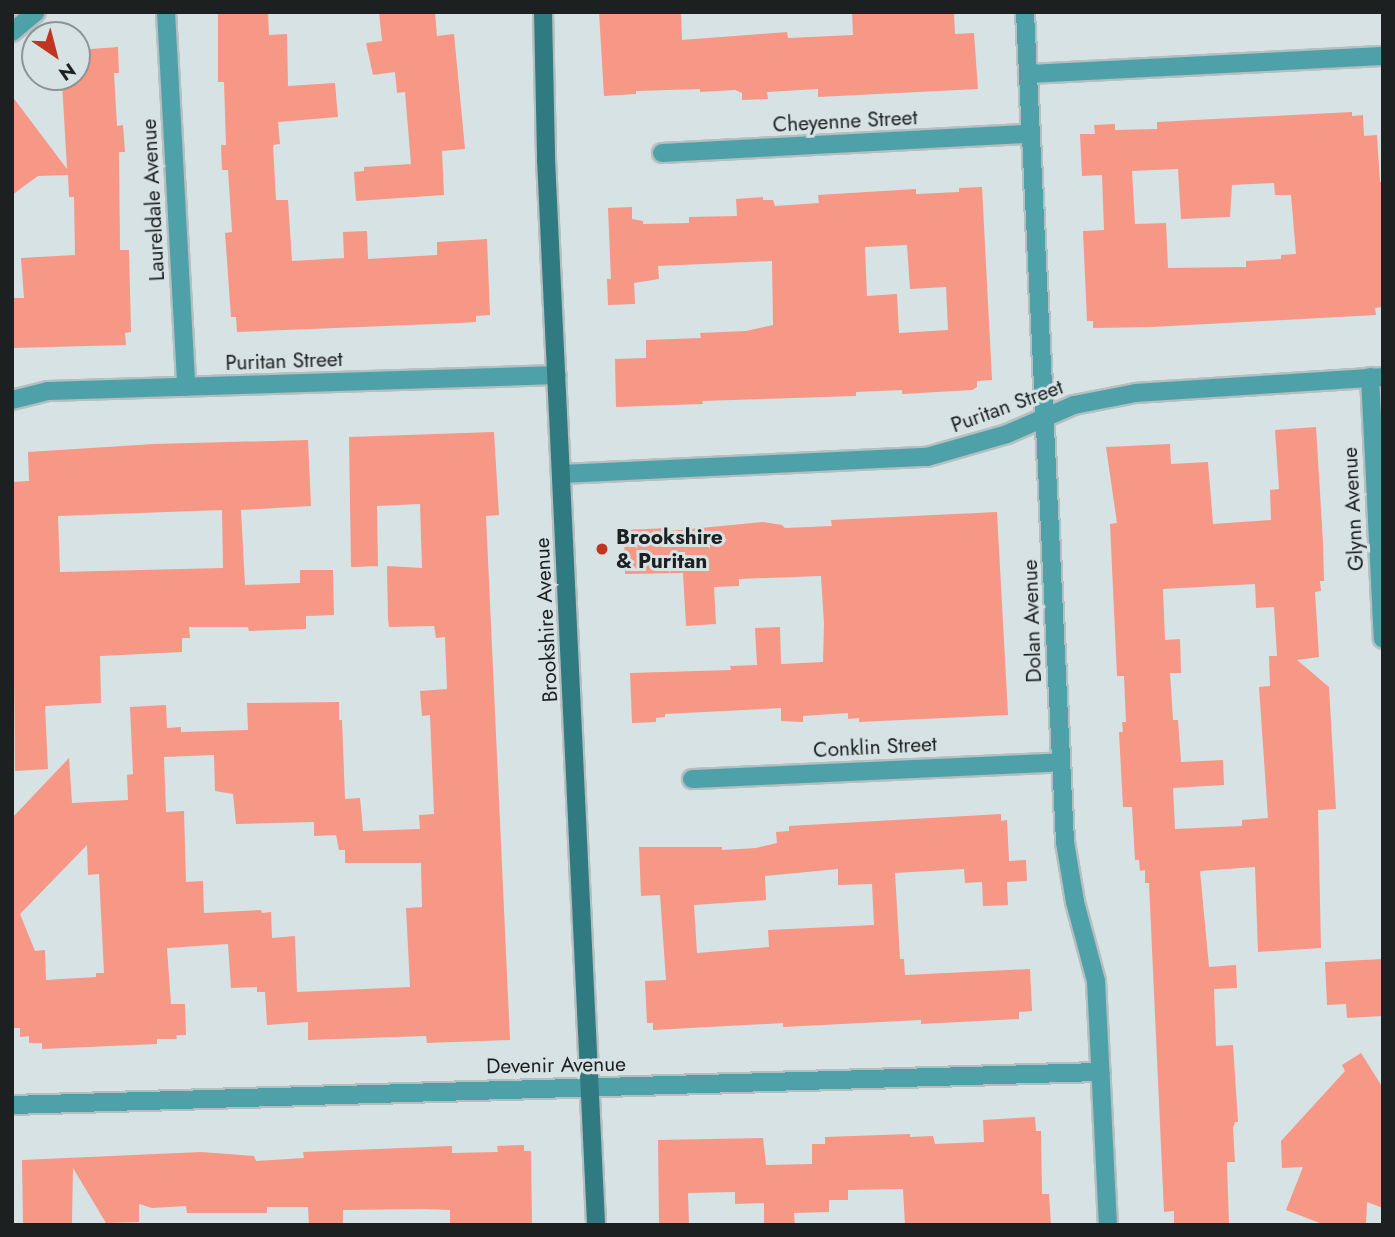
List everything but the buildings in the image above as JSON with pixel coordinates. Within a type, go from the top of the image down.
[{"type":"street","points":[[12,32],[36,12]]},
{"type":"street","name":"Laureldale Avenue","points":[[166,12],[186,386]]},
{"type":"street","name":"Brookshire Avenue","points":[[543,12],[543,97],[596,1225]]},
{"type":"street","name":"Dolan Avenue","points":[[1025,12],[1060,761],[1068,865],[1096,982],[1108,1225]]},
{"type":"street","points":[[1028,74],[1383,56]]},
{"type":"street","name":"Cheyenne Street","points":[[662,153],[1030,134]]},
{"type":"street","name":"Puritan Street","points":[[12,400],[48,391],[557,375]]},
{"type":"street","name":"Puritan Street","points":[[562,474],[927,457],[1007,434],[1074,405],[1136,393],[1376,377]]},
{"type":"street","name":"Glynn Avenue","points":[[1376,377],[1383,639]]},
{"type":"street","name":"Conklin Street","points":[[692,779],[1060,761]]},
{"type":"street","name":"Devenir Avenue","points":[[12,1105],[1101,1072]]},
{"type":"place","name":"Brookshire & Puritan","points":[[602,549]]}]
